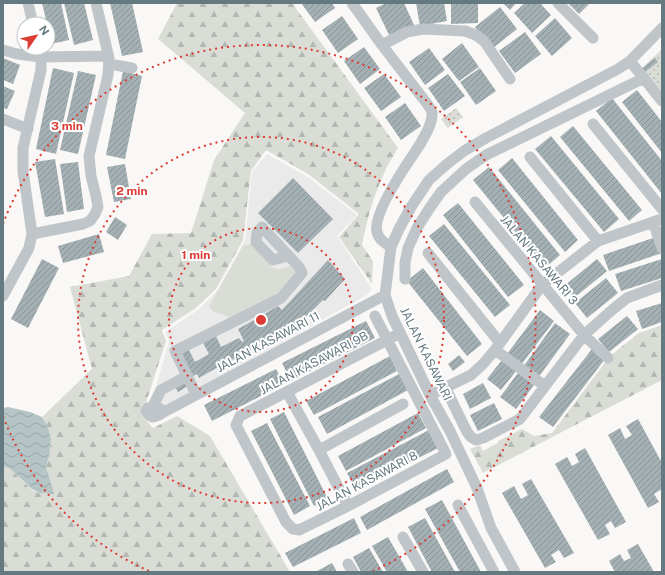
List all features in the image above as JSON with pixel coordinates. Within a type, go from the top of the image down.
[{"type":"street","points":[[28,3],[31,16]]},
{"type":"street","points":[[32,234],[83,224],[90,221],[98,207],[91,176],[89,156],[108,75],[109,60],[96,3]]},
{"type":"street","points":[[352,3],[432,112],[431,120],[425,136],[401,173],[382,209],[377,225],[377,232],[382,242],[391,247]]},
{"type":"street","points":[[558,3],[593,38]]},
{"type":"street","points":[[382,45],[407,32],[423,28],[465,31],[476,35],[484,41],[510,79]]},
{"type":"street","name":"JALAN KASAWARI","points":[[515,572],[491,528],[477,488],[392,316],[385,295],[391,247],[411,207],[429,180],[464,151],[618,69],[630,60],[662,28]]},
{"type":"street","points":[[3,50],[16,54]]},
{"type":"street","points":[[56,55],[109,60],[132,68]]},
{"type":"street","points":[[3,296],[28,248],[32,234],[23,148],[41,70],[40,56]]},
{"type":"street","points":[[630,60],[662,100]]},
{"type":"street","points":[[404,280],[408,248],[418,228],[441,192],[466,169],[486,155],[644,78]]},
{"type":"street","points":[[3,120],[28,129]]},
{"type":"street","points":[[593,124],[662,209]]},
{"type":"street","points":[[530,157],[598,241]]},
{"type":"street","name":"JALAN KASAWARI 3","points":[[475,202],[584,335],[608,358]]},
{"type":"street","points":[[430,394],[471,375],[482,365],[498,347],[542,285],[598,241],[658,221],[662,248]]},
{"type":"street","points":[[428,253],[498,347],[545,386]]},
{"type":"street","points":[[196,394],[175,351],[281,298],[302,273],[299,267],[288,256]]},
{"type":"street","points":[[445,388],[467,432],[476,440],[483,438],[520,419],[584,335],[612,310],[628,298],[662,286]]},
{"type":"street","name":"JALAN KASAWARI 11","points":[[187,376],[161,390],[153,406],[148,408],[146,411],[149,415],[153,417],[159,415],[385,295]]},
{"type":"street","points":[[375,316],[387,340]]},
{"type":"street","name":"JALAN KASAWARI 9B","points":[[299,530],[293,529],[286,522],[236,426],[240,416],[400,333]]},
{"type":"street","name":"JALAN KASAWARI 8","points":[[299,530],[446,454],[387,340]]},
{"type":"street","points":[[287,392],[348,506]]},
{"type":"street","points":[[319,450],[403,404]]},
{"type":"street","points":[[458,505],[494,572]]},
{"type":"street","points":[[403,537],[423,572]]},
{"type":"shaded area","points":[[267,154],[308,177],[357,215],[337,236],[372,289],[367,295],[167,407],[153,397],[169,341],[165,332],[198,310],[218,290],[245,240],[252,172]]},
{"type":"green space","points":[[177,3],[292,3],[398,148],[387,167],[375,196],[366,225],[362,245],[373,261],[372,284],[339,237],[359,214],[308,174],[266,150],[251,171],[243,240],[216,289],[196,308],[162,330],[166,341],[142,415],[153,428],[177,416],[210,436],[290,572],[3,572],[3,467],[9,468],[32,490],[40,493],[53,494],[46,467],[51,439],[48,427],[42,417],[92,369],[70,287],[129,276],[152,234],[191,233],[214,160],[245,113],[158,39]]},
{"type":"green space","points":[[662,49],[662,92],[645,71],[646,64]]},
{"type":"green space","points":[[456,108],[463,117],[448,128],[441,119]]},
{"type":"green space","points":[[251,244],[273,268],[280,269],[290,266],[297,272],[278,294],[231,318],[213,311],[209,306],[243,246]]},
{"type":"green space","points":[[662,325],[662,380],[483,473],[470,449],[480,445],[483,451],[498,443],[498,441],[522,429],[534,436],[552,433],[610,356],[639,333]]},
{"type":"water","points":[[8,407],[30,412],[42,417],[48,427],[51,439],[46,467],[54,494],[40,493],[32,489],[9,468],[3,467],[3,408]]},
{"type":"building","points":[[42,3],[61,3],[69,40],[56,43],[56,16],[45,16]]},
{"type":"building","points":[[64,3],[84,3],[93,40],[74,45]]},
{"type":"building","points":[[110,3],[132,3],[143,52],[122,56]]},
{"type":"building","points":[[301,3],[332,3],[335,8],[315,22]]},
{"type":"building","points":[[386,3],[404,3],[414,25],[390,37],[376,8]]},
{"type":"building","points":[[416,3],[444,3],[447,21],[420,26]]},
{"type":"building","points":[[451,3],[478,3],[478,23],[451,24]]},
{"type":"building","points":[[503,3],[516,3],[510,10]]},
{"type":"building","points":[[525,3],[540,3],[551,15],[532,33],[514,13]]},
{"type":"building","points":[[568,3],[590,3],[579,14]]},
{"type":"building","points":[[500,7],[517,29],[492,49],[475,27]]},
{"type":"building","points":[[342,16],[358,39],[338,53],[322,30]]},
{"type":"building","points":[[555,18],[572,38],[552,56],[535,36]]},
{"type":"building","points":[[525,32],[541,54],[515,73],[499,51]]},
{"type":"building","points":[[462,43],[479,67],[459,81],[442,59]]},
{"type":"building","points":[[364,47],[380,69],[360,84],[344,61]]},
{"type":"building","points":[[429,48],[445,70],[425,85],[409,62]]},
{"type":"building","points":[[3,58],[20,65],[13,84],[3,80]]},
{"type":"building","points":[[655,58],[658,62],[645,72],[642,68]]},
{"type":"building","points":[[53,68],[74,73],[56,154],[36,149]]},
{"type":"building","points":[[480,68],[496,91],[476,105],[460,82]]},
{"type":"building","points":[[78,71],[96,75],[78,154],[60,150]]},
{"type":"building","points":[[123,71],[142,76],[125,159],[106,155]]},
{"type":"building","points":[[384,74],[401,97],[381,111],[364,88]]},
{"type":"building","points":[[448,74],[465,96],[444,111],[428,88]]},
{"type":"building","points":[[3,86],[15,91],[7,109],[3,108]]},
{"type":"building","points":[[637,90],[662,122],[662,153],[622,102]]},
{"type":"building","points":[[612,98],[662,161],[662,194],[596,111]]},
{"type":"building","points":[[405,103],[421,126],[401,140],[385,117]]},
{"type":"building","points":[[573,126],[642,210],[629,221],[560,137]]},
{"type":"building","points":[[551,136],[619,219],[604,232],[535,149]]},
{"type":"building","points":[[512,158],[578,240],[565,252],[498,170]]},
{"type":"building","points":[[55,159],[64,214],[45,217],[35,162]]},
{"type":"building","points":[[78,162],[84,209],[67,212],[60,164]]},
{"type":"building","points":[[125,164],[131,199],[114,202],[107,167]]},
{"type":"building","points":[[489,167],[560,255],[545,268],[473,180]]},
{"type":"building","points":[[293,178],[333,219],[298,253],[258,213]]},
{"type":"building","points":[[458,203],[524,285],[508,297],[443,215]]},
{"type":"building","points":[[115,217],[127,225],[118,240],[106,232]]},
{"type":"building","points":[[444,224],[510,305],[495,317],[429,236]]},
{"type":"building","points":[[99,234],[104,252],[63,263],[58,246]]},
{"type":"building","points":[[656,237],[662,253],[609,271],[603,255]]},
{"type":"building","points":[[42,259],[59,268],[28,328],[11,319]]},
{"type":"building","points":[[597,259],[607,271],[574,298],[564,286]]},
{"type":"building","points":[[662,259],[662,278],[621,291],[615,274]]},
{"type":"building","points":[[328,260],[345,279],[325,301],[323,300],[304,319],[250,348],[251,350],[230,361],[232,363],[221,369],[220,366],[199,378],[197,374],[191,377],[180,354],[188,348],[195,362],[209,354],[202,341],[215,334],[221,347],[239,338],[242,342],[244,341],[238,329],[278,306],[282,310]]},
{"type":"building","points":[[423,268],[482,344],[467,356],[407,281]]},
{"type":"building","points":[[606,278],[618,293],[587,318],[575,303]]},
{"type":"building","points":[[662,303],[662,322],[642,329],[636,311]]},
{"type":"building","points":[[540,310],[554,321],[521,365],[507,354]]},
{"type":"building","points":[[627,316],[638,329],[609,352],[598,339]]},
{"type":"building","points":[[366,321],[375,338],[291,381],[282,363]]},
{"type":"building","points":[[555,323],[570,334],[538,378],[523,367]]},
{"type":"building","points":[[592,349],[605,359],[553,427],[539,417]]},
{"type":"building","points":[[459,355],[465,362],[453,371],[448,364]]},
{"type":"building","points":[[390,356],[397,371],[314,415],[306,401]]},
{"type":"building","points":[[502,360],[516,371],[501,390],[487,379]]},
{"type":"building","points":[[276,369],[284,384],[212,421],[204,405]]},
{"type":"building","points":[[518,373],[534,385],[516,409],[500,397]]},
{"type":"building","points":[[399,374],[408,390],[327,434],[318,417]]},
{"type":"building","points":[[185,381],[188,386],[178,392],[175,387]]},
{"type":"building","points":[[483,383],[491,398],[470,409],[463,394]]},
{"type":"building","points":[[494,403],[502,419],[478,431],[470,415]]},
{"type":"building","points":[[284,412],[328,499],[314,506],[270,419]]},
{"type":"building","points":[[418,413],[426,428],[346,471],[338,456]]},
{"type":"building","points":[[638,419],[662,463],[662,489],[654,494],[659,502],[648,508],[608,435],[620,428],[625,439],[632,435],[626,426]]},
{"type":"building","points":[[267,423],[310,506],[294,515],[251,431]]},
{"type":"building","points":[[429,430],[438,448],[356,490],[347,473]]},
{"type":"building","points":[[585,448],[626,522],[615,528],[611,521],[605,525],[610,534],[598,540],[555,464],[567,457],[572,466],[579,462],[575,454]]},
{"type":"building","points":[[447,469],[454,482],[367,530],[360,517]]},
{"type":"building","points":[[531,479],[574,553],[564,558],[559,550],[551,555],[556,562],[545,568],[502,493],[514,486],[521,499],[528,495],[522,484]]},
{"type":"building","points":[[442,500],[481,572],[460,572],[425,509]]},
{"type":"building","points":[[354,518],[361,533],[293,567],[285,553]]},
{"type":"building","points":[[425,518],[455,572],[432,572],[408,527]]},
{"type":"building","points":[[388,537],[408,572],[387,572],[372,546]]},
{"type":"building","points":[[638,544],[654,572],[615,572],[609,561],[620,554],[624,561],[631,558],[627,550]]},
{"type":"building","points":[[369,548],[383,572],[361,572],[353,557]]},
{"type":"building","points":[[332,563],[337,572],[315,572]]}]
